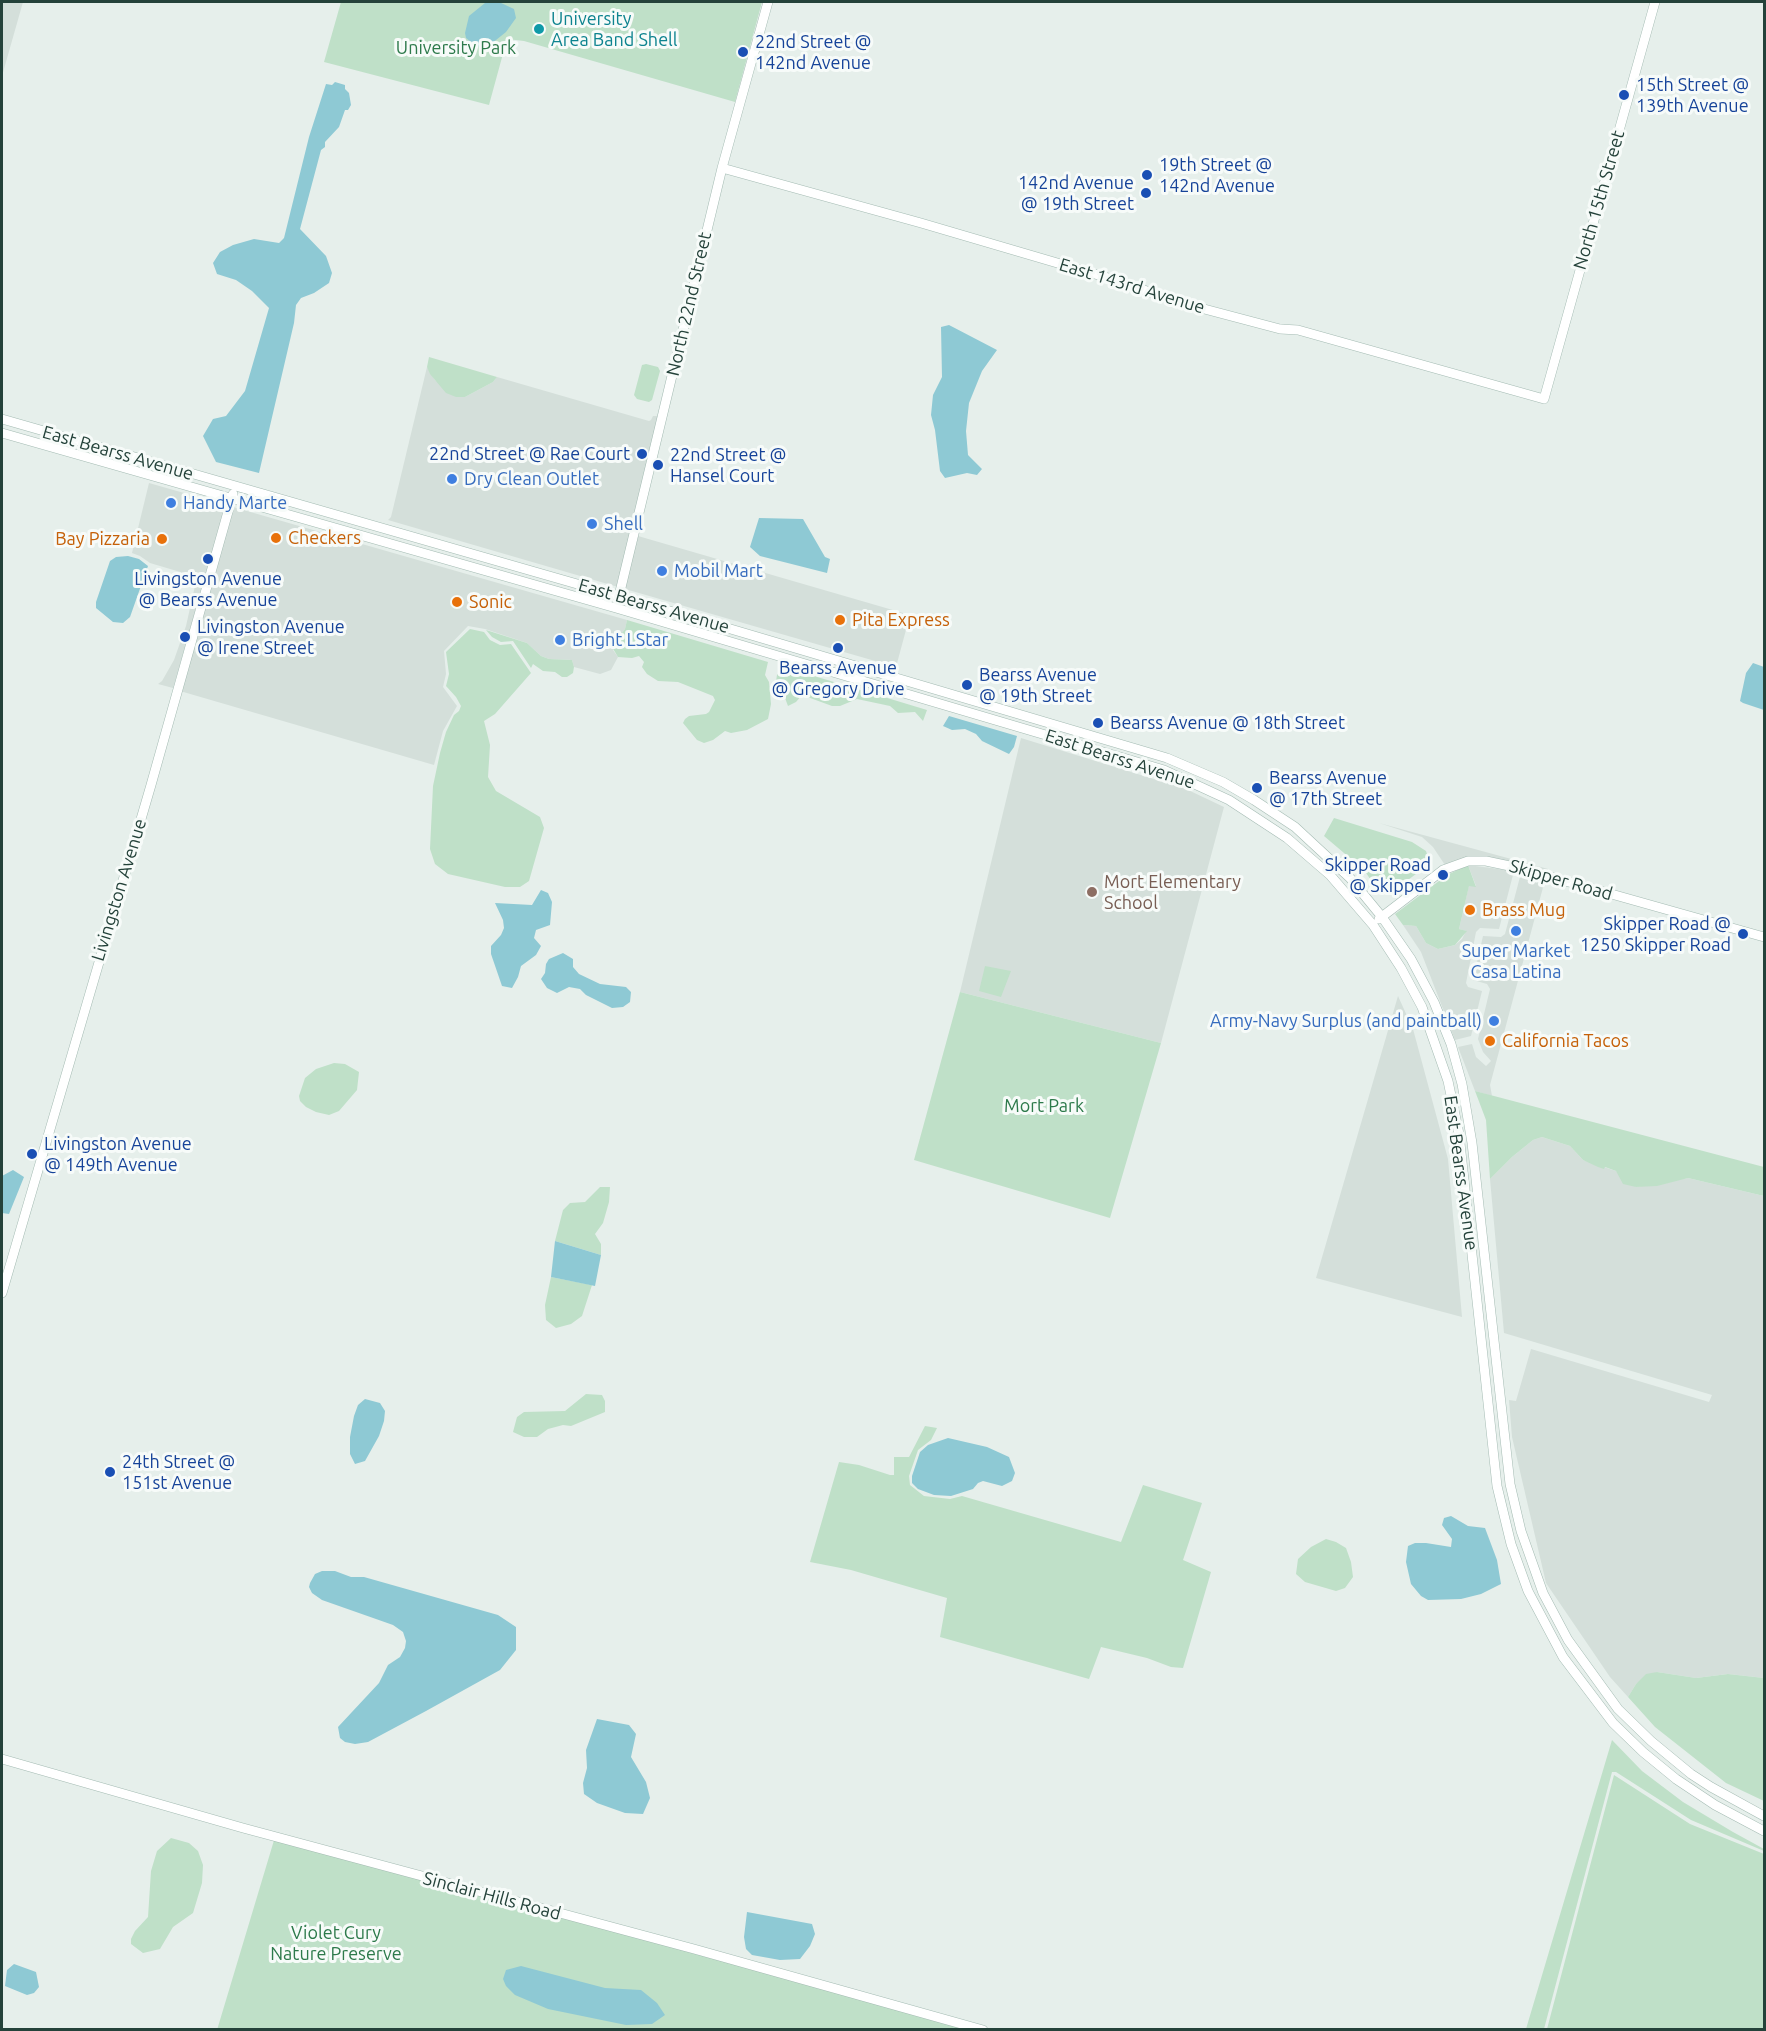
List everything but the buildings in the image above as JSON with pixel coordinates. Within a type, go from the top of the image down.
[{"type":"main road","name":"North 22nd Street","points":[[616,608],[722,168],[768,2]]},
{"type":"main road","name":"North 15th Street","points":[[1544,399],[1655,2]]},
{"type":"main road","name":"East 143rd Avenue","points":[[722,168],[1122,282],[1174,301],[1280,329],[1298,330],[1544,399]]},
{"type":"main road","name":"East Bearss Avenue","points":[[2,419],[619,596],[1167,758],[1223,782],[1263,805],[1303,834],[1350,878],[1382,917],[1411,959],[1434,1002],[1451,1044],[1461,1077],[1472,1143],[1510,1484],[1521,1531],[1540,1586],[1568,1641],[1618,1709],[1651,1741],[1691,1774],[1764,1816]]},
{"type":"main road","name":"East Bearss Avenue","points":[[2,433],[616,608],[1164,770],[1215,793],[1258,817],[1287,838],[1330,875],[1373,925],[1401,968],[1422,1007],[1448,1082],[1459,1134],[1497,1486],[1511,1544],[1528,1591],[1563,1657],[1613,1723],[1676,1779],[1715,1805],[1764,1831]]},
{"type":"main road","name":"Livingston Avenue","points":[[2,1293],[236,486]]},
{"type":"main road","points":[[810,665],[814,653]]},
{"type":"main road","points":[[1062,739],[1066,727]]},
{"type":"main road","points":[[1215,793],[1223,782]]},
{"type":"main road","name":"Skipper Road","points":[[1373,925],[1443,870],[1468,861],[1486,861],[1530,871],[1764,937]]},
{"type":"main road","name":"Sinclair Hills Road","points":[[2,1759],[243,1828],[694,1949],[983,2030]]},
{"type":"shaded area","points":[[2,2],[23,2],[2,76]]},
{"type":"shaded area","points":[[427,367],[435,380],[465,397],[493,382],[497,377],[649,421],[653,416],[659,416],[618,587],[388,520],[391,517]]},
{"type":"shaded area","points":[[149,483],[226,505],[173,688],[158,684],[174,660],[186,626],[197,577],[150,563],[132,553]]},
{"type":"shaded area","points":[[233,507],[627,620],[621,634],[615,635],[613,650],[618,657],[611,670],[600,674],[574,667],[572,660],[549,659],[541,656],[527,643],[485,629],[468,626],[444,651],[446,674],[443,687],[457,706],[443,731],[434,765],[180,691]]},
{"type":"shaded area","points":[[638,536],[910,615],[896,667],[625,589]]},
{"type":"shaded area","name":"Mort Elementary School","points":[[1021,738],[1186,789],[1224,807],[1161,1043],[960,992]]},
{"type":"shaded area","points":[[1379,823],[1548,869],[1547,872],[1517,863],[1445,865],[1433,847],[1422,837]]},
{"type":"shaded area","points":[[1468,865],[1514,871],[1499,929],[1480,928],[1476,932],[1466,983],[1468,987],[1482,991],[1471,1036],[1455,1040],[1421,952],[1403,925],[1416,926],[1426,943],[1438,949],[1455,945],[1462,939],[1466,931],[1459,929],[1469,885],[1476,886]]},
{"type":"shaded area","points":[[1521,873],[1545,880],[1490,1085],[1492,1096],[1475,1091],[1458,1047],[1472,1044],[1476,1057],[1486,1066],[1491,1061],[1483,1052],[1478,1039],[1490,989],[1487,984],[1473,980],[1483,936],[1501,937],[1505,934]]},
{"type":"shaded area","points":[[1398,996],[1413,1029],[1448,1159],[1462,1317],[1316,1278]]},
{"type":"shaded area","points":[[1542,1137],[1570,1146],[1583,1160],[1616,1171],[1636,1187],[1688,1178],[1764,1196],[1764,1678],[1728,1674],[1696,1678],[1657,1672],[1636,1684],[1628,1697],[1610,1677],[1546,1583],[1512,1437],[1509,1400],[1516,1401],[1531,1349],[1709,1402],[1712,1395],[1504,1333],[1490,1179],[1533,1140]]},
{"type":"green space","name":"University Park","points":[[341,2],[762,2],[735,102],[524,41],[507,39],[489,105],[324,62]]},
{"type":"green space","points":[[429,357],[497,377],[493,382],[465,397],[456,397],[446,393],[430,374],[427,367]]},
{"type":"green space","points":[[642,365],[658,367],[660,371],[652,400],[649,402],[637,399],[634,395]]},
{"type":"green space","points":[[627,620],[768,662],[765,675],[769,682],[771,704],[768,719],[747,730],[731,733],[725,731],[713,740],[704,743],[697,740],[683,723],[689,716],[709,712],[715,700],[713,696],[678,682],[658,681],[647,674],[642,667],[644,662],[639,656],[618,657],[609,642],[611,637],[621,634]]},
{"type":"green space","points":[[470,629],[484,632],[490,640],[500,645],[511,644],[531,673],[495,714],[484,721],[490,745],[488,777],[496,791],[540,817],[544,828],[529,881],[520,887],[505,887],[448,874],[435,864],[430,849],[433,786],[440,753],[446,732],[461,706],[446,686],[449,674],[446,652]]},
{"type":"green space","points":[[486,630],[527,643],[541,656],[549,659],[572,660],[573,673],[562,677],[555,672],[543,671],[533,664],[531,668],[513,641],[501,642]]},
{"type":"green space","points":[[784,667],[927,710],[923,721],[915,712],[898,713],[890,706],[857,699],[840,706],[832,706],[802,695],[788,706],[785,698],[775,688],[777,675]]},
{"type":"green space","points":[[1334,818],[1412,842],[1426,851],[1429,860],[1401,885],[1388,891],[1377,889],[1364,870],[1324,836]]},
{"type":"green space","points":[[1468,865],[1476,887],[1469,886],[1459,929],[1467,931],[1455,945],[1438,949],[1426,943],[1416,926],[1403,925],[1395,914],[1447,875]]},
{"type":"green space","points":[[985,966],[1011,971],[1001,997],[979,991]]},
{"type":"green space","name":"Mort Park","points":[[960,992],[1161,1043],[1110,1218],[914,1160]]},
{"type":"green space","points":[[334,1063],[345,1064],[359,1072],[357,1090],[339,1111],[329,1115],[306,1107],[300,1101],[299,1096],[305,1078],[316,1069]]},
{"type":"green space","points":[[1475,1091],[1764,1167],[1764,1196],[1688,1178],[1657,1186],[1636,1187],[1623,1184],[1616,1171],[1598,1167],[1583,1160],[1570,1146],[1542,1137],[1533,1140],[1490,1179],[1486,1120]]},
{"type":"green space","points":[[600,1187],[610,1187],[609,1202],[603,1223],[595,1234],[601,1244],[601,1255],[555,1241],[563,1210],[570,1203],[585,1202]]},
{"type":"green space","points":[[551,1277],[592,1285],[582,1316],[571,1324],[556,1328],[546,1320],[545,1305]]},
{"type":"green space","points":[[586,1394],[602,1395],[605,1401],[605,1412],[571,1426],[563,1425],[548,1429],[537,1437],[524,1437],[513,1432],[517,1417],[524,1412],[565,1411]]},
{"type":"green space","points":[[925,1426],[937,1428],[931,1440],[918,1450],[909,1476],[910,1485],[924,1496],[950,1499],[962,1496],[1121,1542],[1143,1485],[1202,1503],[1183,1560],[1211,1572],[1183,1668],[1171,1667],[1147,1658],[1101,1647],[1089,1679],[940,1637],[947,1598],[851,1570],[810,1562],[839,1462],[894,1475],[894,1457],[909,1457]]},
{"type":"green space","points":[[1326,1539],[1346,1548],[1351,1562],[1353,1577],[1345,1588],[1336,1591],[1305,1582],[1296,1574],[1298,1559],[1311,1547]]},
{"type":"green space","points":[[1657,1672],[1696,1678],[1728,1674],[1764,1678],[1764,1801],[1726,1783],[1655,1727],[1628,1697],[1646,1674]]},
{"type":"green space","points":[[1612,1740],[1642,1771],[1683,1802],[1764,1851],[1691,1820],[1616,1772],[1612,1772],[1544,2029],[1526,2029]]},
{"type":"green space","points":[[1614,1775],[1690,1824],[1764,1854],[1764,2029],[1547,2029]]},
{"type":"green space","name":"Violet Cury Nature Preserve","points":[[275,1837],[965,2029],[217,2030]]},
{"type":"green space","points":[[171,1838],[189,1843],[198,1851],[203,1865],[202,1883],[193,1913],[173,1927],[160,1949],[143,1953],[131,1944],[131,1939],[148,1917],[151,1871],[157,1851]]},
{"type":"water","points":[[485,3],[501,3],[514,9],[516,18],[506,32],[486,48],[476,46],[466,38],[465,33],[469,16]]},
{"type":"water","points":[[335,82],[345,85],[351,105],[348,110],[345,110],[339,127],[321,150],[300,229],[326,256],[332,273],[329,283],[301,298],[296,305],[294,323],[259,473],[216,462],[203,436],[213,419],[226,416],[245,391],[269,308],[252,291],[236,280],[217,274],[213,263],[220,252],[233,245],[254,239],[279,243],[284,238],[309,137],[326,84],[332,85]]},
{"type":"water","points":[[949,325],[997,350],[982,371],[969,403],[966,431],[968,455],[982,469],[977,475],[967,473],[945,478],[940,471],[931,415],[933,395],[942,377],[941,327]]},
{"type":"water","points":[[759,518],[803,519],[825,557],[830,559],[827,573],[760,556],[750,547]]},
{"type":"water","points":[[128,556],[139,559],[148,566],[130,617],[123,623],[113,622],[96,608],[96,602],[110,561],[116,557]]},
{"type":"water","points":[[1753,663],[1764,667],[1764,710],[1740,701],[1746,673]]},
{"type":"water","points":[[949,716],[1017,736],[1014,747],[1009,754],[982,741],[976,734],[965,729],[952,730],[943,726]]},
{"type":"water","points":[[541,890],[548,893],[552,902],[550,925],[536,930],[534,938],[541,946],[536,955],[521,966],[512,988],[502,986],[491,954],[491,946],[504,928],[495,903],[532,905]]},
{"type":"water","points":[[563,953],[573,959],[573,967],[579,974],[600,984],[626,987],[631,992],[630,1002],[623,1007],[612,1008],[586,995],[580,989],[569,987],[557,993],[547,988],[541,979],[545,973],[546,964],[549,959]]},
{"type":"water","points":[[13,1170],[24,1177],[9,1214],[2,1213],[2,1176]]},
{"type":"water","points":[[555,1241],[601,1255],[595,1286],[551,1277]]},
{"type":"water","points":[[365,1399],[380,1403],[385,1411],[384,1421],[379,1436],[365,1461],[355,1464],[350,1454],[350,1437],[358,1405]]},
{"type":"water","points":[[948,1438],[987,1447],[1009,1457],[1015,1473],[1012,1481],[1002,1486],[983,1481],[973,1489],[951,1496],[934,1495],[918,1489],[912,1483],[912,1476],[920,1452],[928,1445]]},
{"type":"water","points":[[1451,1516],[1468,1526],[1485,1528],[1497,1560],[1501,1584],[1481,1594],[1461,1599],[1428,1600],[1421,1596],[1411,1584],[1406,1562],[1408,1546],[1415,1543],[1426,1543],[1451,1547],[1452,1539],[1442,1525],[1444,1518]]},
{"type":"water","points":[[322,1571],[335,1571],[351,1577],[364,1577],[498,1615],[516,1627],[516,1650],[500,1670],[426,1711],[368,1742],[355,1744],[345,1742],[340,1738],[338,1727],[379,1683],[388,1665],[400,1657],[406,1641],[403,1632],[393,1625],[322,1600],[312,1593],[310,1583],[315,1574]]},
{"type":"water","points":[[597,1719],[629,1725],[636,1734],[631,1757],[646,1782],[650,1798],[643,1814],[625,1813],[597,1803],[584,1794],[583,1783],[587,1768],[586,1750]]},
{"type":"water","points":[[747,1912],[812,1924],[815,1934],[810,1946],[800,1959],[780,1960],[752,1955],[746,1949],[744,1937]]},
{"type":"water","points":[[14,1964],[36,1972],[39,1987],[34,1993],[27,1995],[5,1986],[7,1970]]},
{"type":"water","points":[[521,1966],[605,1988],[641,1990],[657,2003],[665,2015],[652,2024],[626,2025],[548,2009],[515,1995],[506,1986],[503,1979],[506,1970]]},
{"type":"place","name":"University Area Band Shell","points":[[539,29]]},
{"type":"place","name":"22nd Street @ 142nd Avenue","points":[[743,52]]},
{"type":"place","name":"15th Street @ 139th Avenue","points":[[1624,95]]},
{"type":"place","name":"19th Street @ 142nd Avenue","points":[[1147,175]]},
{"type":"place","name":"142nd Avenue @ 19th Street","points":[[1146,193]]},
{"type":"place","name":"22nd Street @ Rae Court","points":[[642,454]]},
{"type":"place","name":"22nd Street @ Hansel Court","points":[[658,465]]},
{"type":"place","name":"Dry Clean Outlet","points":[[452,479]]},
{"type":"place","name":"Handy Marte","points":[[171,503]]},
{"type":"place","name":"Shell","points":[[592,524]]},
{"type":"place","name":"Checkers","points":[[276,538]]},
{"type":"place","name":"Bay Pizzaria","points":[[162,539]]},
{"type":"place","name":"Livingston Avenue @ Bearss Avenue","points":[[208,559]]},
{"type":"place","name":"Mobil Mart","points":[[662,571]]},
{"type":"place","name":"Sonic","points":[[457,602]]},
{"type":"place","name":"Pita Express","points":[[840,620]]},
{"type":"place","name":"Livingston Avenue @ Irene Street","points":[[185,637]]},
{"type":"place","name":"Bright LStar","points":[[560,640]]},
{"type":"place","name":"Bearss Avenue @ Gregory Drive","points":[[838,648]]},
{"type":"place","name":"Bearss Avenue @ 19th Street","points":[[967,685]]},
{"type":"place","name":"Bearss Avenue @ 18th Street","points":[[1098,723]]},
{"type":"place","name":"Bearss Avenue @ 17th Street","points":[[1257,788]]},
{"type":"place","name":"Skipper Road @ Skipper","points":[[1443,875]]},
{"type":"place","name":"Mort Elementary School","points":[[1092,892]]},
{"type":"place","name":"Brass Mug","points":[[1470,910]]},
{"type":"place","name":"Super Market Casa Latina","points":[[1516,931]]},
{"type":"place","name":"Skipper Road @ 1250 Skipper Road","points":[[1743,934]]},
{"type":"place","name":"Army-Navy Surplus (and paintball)","points":[[1494,1021]]},
{"type":"place","name":"California Tacos","points":[[1490,1041]]},
{"type":"place","name":"Livingston Avenue @ 149th Avenue","points":[[32,1154]]},
{"type":"place","name":"24th Street @ 151st Avenue","points":[[110,1472]]}]
